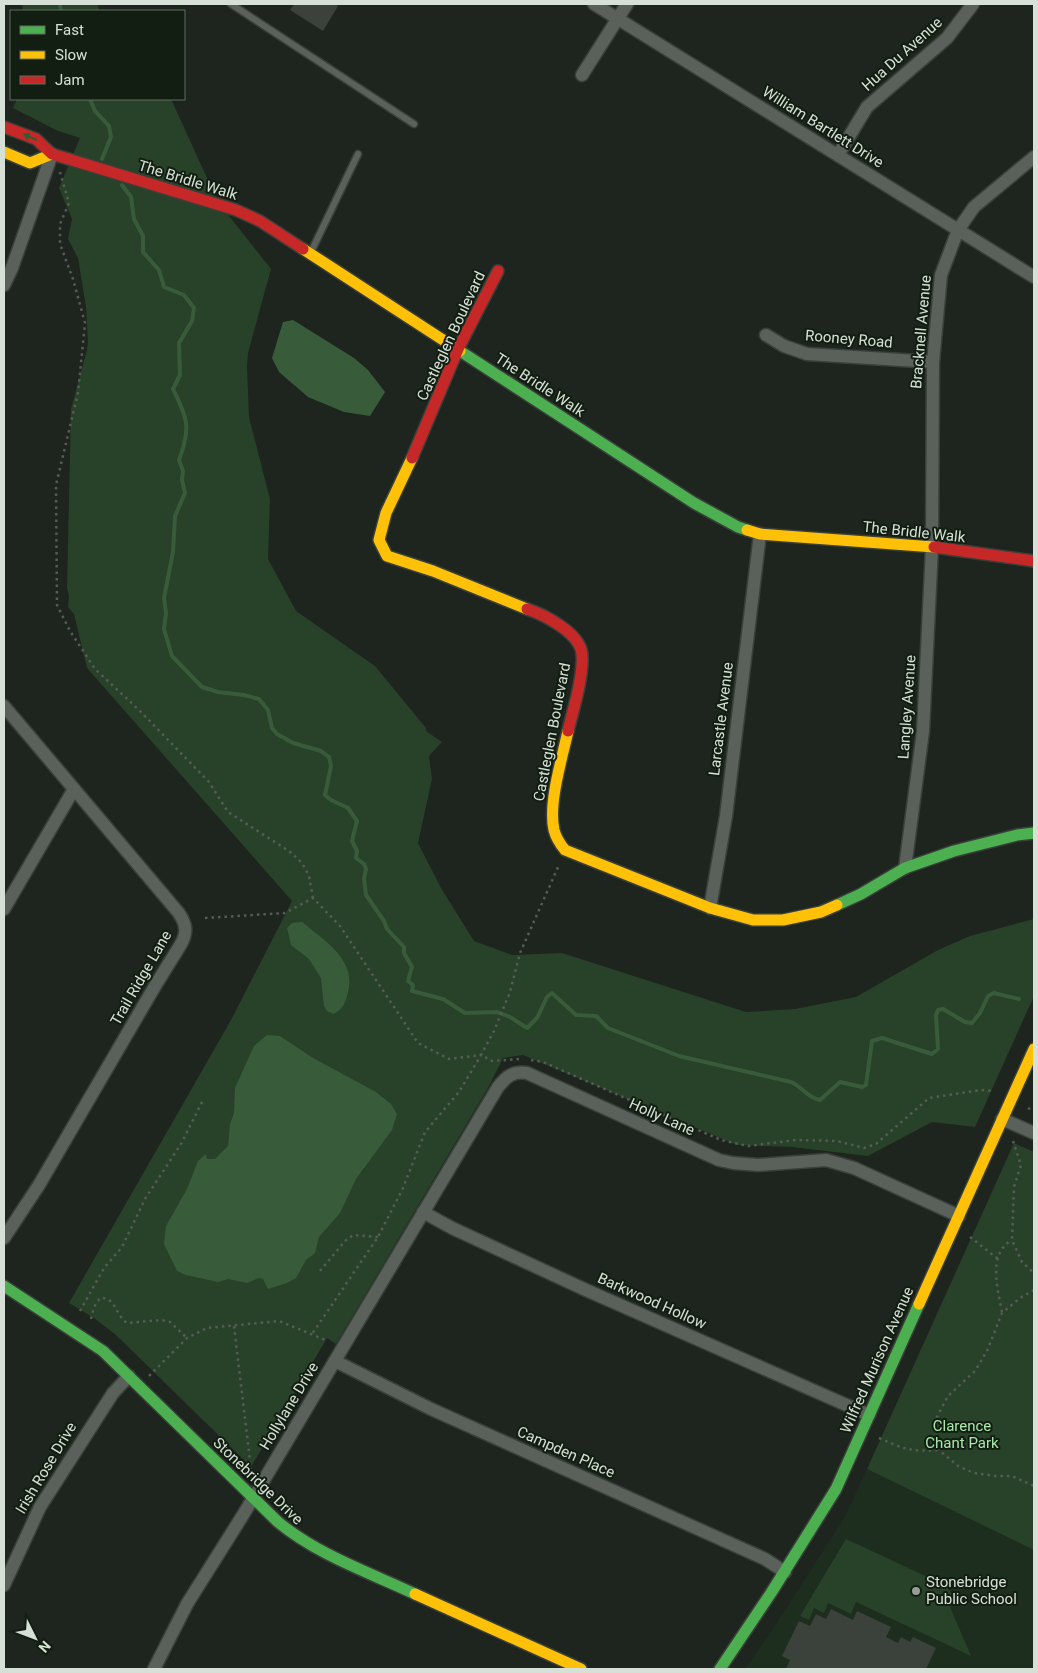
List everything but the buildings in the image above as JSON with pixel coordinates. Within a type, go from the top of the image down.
[{"type":"street","name":"William Bartlett Drive","points":[[594,4],[1034,277]]},
{"type":"street","points":[[582,75],[627,4]]},
{"type":"street","name":"Hua Du Avenue","points":[[838,155],[867,107],[947,38],[974,4]]},
{"type":"street","name":"The Bridle Walk","points":[[4,127],[36,139],[53,154],[236,210],[260,221],[694,503],[738,527],[760,534],[932,547],[1034,561]]},
{"type":"street","points":[[4,152],[30,163],[53,154]]},
{"type":"street","points":[[4,286],[53,154]]},
{"type":"street","name":"Bracknell Avenue","points":[[932,547],[932,362],[941,275],[958,230],[974,207],[1034,157]]},
{"type":"street","name":"Castleglen Boulevard","points":[[498,271],[458,349],[399,488],[386,513],[379,540],[387,556],[433,571],[531,610],[562,626],[574,639],[582,653],[580,676],[552,808],[552,827],[556,840],[565,850]]},
{"type":"street","name":"Rooney Road","points":[[766,335],[784,346],[807,354],[932,362]]},
{"type":"street","name":"Larcastle Avenue","points":[[710,908],[726,816],[760,534]]},
{"type":"street","name":"Langley Avenue","points":[[905,868],[923,731],[932,547]]},
{"type":"street","name":"Trail Ridge Lane","points":[[4,706],[183,918],[186,927],[181,944],[154,986],[39,1185],[4,1238]]},
{"type":"street","points":[[4,909],[74,789]]},
{"type":"street","points":[[565,850],[710,908],[753,920],[783,920],[821,912],[861,894],[905,868],[954,851],[1017,835],[1034,833]]},
{"type":"street","name":"Wilfred Murison Avenue","points":[[720,1669],[750,1626],[828,1503],[1034,1049]]},
{"type":"street","name":"Holly Lane","points":[[423,1212],[498,1086],[518,1072],[527,1073],[718,1160],[758,1165],[816,1160],[837,1162],[959,1216]]},
{"type":"street","points":[[1002,1119],[1034,1133]]},
{"type":"street","name":"Hollylane Drive","points":[[155,1669],[187,1604],[253,1498],[423,1212]]},
{"type":"street","name":"Barkwood Hollow","points":[[423,1212],[452,1228],[586,1290],[869,1415]]},
{"type":"street","name":"Stonebridge Drive","points":[[4,1286],[86,1338],[103,1351],[253,1498],[288,1531],[306,1544],[581,1669]]},
{"type":"street","name":"Campden Place","points":[[334,1361],[431,1409],[765,1559],[785,1572]]},
{"type":"street","name":"Irish Rose Drive","points":[[4,1585],[40,1506],[113,1393],[129,1376]]},
{"type":"lane","points":[[231,4],[414,124]]},
{"type":"lane","points":[[311,253],[358,154]]},
{"type":"path","points":[[53,154],[70,202],[60,224],[60,244],[73,279],[85,323],[78,393],[56,485],[57,605],[70,632],[95,669],[139,710],[208,782],[228,812],[289,851],[302,863],[309,876],[313,898],[340,926],[418,1043],[449,1058],[482,1055],[492,1061],[515,1058],[543,1062],[721,1140],[748,1146],[796,1140],[836,1141],[864,1148],[876,1144],[929,1098],[982,1090],[993,1091]]},
{"type":"path","points":[[312,1334],[378,1237],[403,1188],[425,1132],[460,1092],[482,1055],[510,992],[520,953],[565,850]]},
{"type":"path","points":[[205,918],[286,913],[313,898]]},
{"type":"path","points":[[80,1311],[104,1268],[122,1247],[145,1199],[181,1144],[203,1100]]},
{"type":"path","points":[[1028,1108],[1034,1111]]},
{"type":"path","points":[[1013,1141],[1021,1165],[1014,1187],[1012,1240],[1022,1262],[1034,1273]]},
{"type":"path","points":[[320,1271],[345,1241],[353,1235],[378,1237]]},
{"type":"path","points":[[970,1237],[998,1259]]},
{"type":"path","points":[[1002,1313],[997,1284],[996,1263],[1006,1243],[1012,1240]]},
{"type":"path","points":[[1034,1290],[1020,1298],[1002,1313],[987,1351],[975,1371],[948,1396],[937,1417],[936,1435],[939,1450],[958,1466],[974,1474],[1012,1476],[1034,1486]]},
{"type":"path","points":[[92,1319],[94,1307],[100,1298],[107,1298],[113,1302],[118,1315],[127,1323],[161,1320],[170,1322],[188,1338]]},
{"type":"path","points":[[148,1377],[188,1338],[207,1328],[279,1320],[328,1341]]},
{"type":"path","points":[[234,1326],[252,1469]]},
{"type":"path","points":[[879,1438],[904,1448],[918,1451],[939,1450]]},
{"type":"shaded area","points":[[293,320],[354,358],[368,370],[385,392],[370,416],[344,412],[308,397],[279,372],[272,358],[283,322]]},
{"type":"shaded area","points":[[302,922],[338,953],[348,972],[349,984],[346,999],[336,1013],[333,1014],[327,1011],[324,1006],[321,978],[309,959],[291,945],[287,928],[292,923]]},
{"type":"shaded area","points":[[267,1035],[280,1036],[313,1058],[376,1092],[391,1104],[397,1114],[392,1130],[356,1179],[340,1213],[319,1237],[315,1253],[306,1260],[296,1278],[268,1289],[263,1279],[259,1278],[247,1283],[228,1279],[218,1282],[186,1275],[177,1271],[164,1244],[166,1226],[187,1189],[198,1161],[206,1154],[207,1159],[215,1159],[228,1146],[230,1124],[234,1113],[235,1088],[254,1046]]},
{"type":"shaded area","name":"Stonebridge Public School","points":[[867,1469],[1034,1550],[1034,1669],[745,1669],[844,1518]]},
{"type":"green space","points":[[22,4],[97,4],[100,10],[23,10]]},
{"type":"green space","points":[[17,100],[171,100],[218,202],[271,269],[248,353],[247,366],[249,417],[270,499],[268,559],[296,611],[375,666],[426,728],[426,731],[442,742],[429,756],[432,779],[418,843],[441,888],[474,941],[512,955],[562,953],[746,1012],[795,1009],[856,997],[938,950],[970,936],[1034,919],[1034,996],[975,1127],[932,1122],[868,1156],[792,1147],[737,1145],[523,1055],[503,1058],[488,1088],[336,1344],[327,1338],[251,1467],[116,1335],[94,1318],[69,1303],[231,1020],[292,901],[87,668],[74,614],[68,607],[69,596],[67,588],[71,409],[87,350],[86,307],[78,258],[68,239],[72,219],[59,188],[80,138],[58,131],[13,108]]},
{"type":"green space","name":"Clarence Chant Park","points":[[1014,1143],[1034,1152],[1034,1550],[867,1469]]},
{"type":"green space","points":[[846,1539],[947,1586],[954,1598],[950,1607],[971,1656],[856,1602],[851,1614],[828,1603],[824,1613],[814,1608],[809,1620],[800,1616]]},
{"type":"waterway","points":[[60,4],[61,10]]},
{"type":"waterway","points":[[90,100],[95,111],[109,126],[111,137],[102,159]]},
{"type":"waterway","points":[[122,185],[131,197],[134,219],[143,236],[143,252],[159,270],[164,287],[184,295],[194,308],[192,321],[179,343],[180,375],[173,389],[185,416],[186,431],[179,460],[183,471],[182,480],[185,493],[175,516],[173,552],[164,598],[166,613],[164,629],[172,656],[202,687],[218,692],[259,699],[268,710],[272,728],[277,734],[293,743],[321,751],[329,757],[331,766],[325,795],[348,808],[357,821],[352,841],[357,851],[356,858],[364,864],[366,869],[364,879],[366,895],[384,921],[387,929],[404,947],[404,953],[412,967],[408,981],[413,985],[412,991],[443,999],[465,1013],[497,1012],[510,1017],[527,1028],[537,1018],[547,997],[552,993],[576,1015],[596,1016],[608,1028],[679,1056],[791,1082],[811,1097],[820,1100],[840,1082],[862,1087],[866,1085],[872,1041],[882,1038],[932,1054],[938,1049],[936,1015],[938,1010],[943,1009],[965,1022],[972,1023],[980,1013],[988,996],[994,993],[1019,999]]},
{"type":"traffic: fast","points":[[460,351],[694,503],[747,530]]},
{"type":"traffic: fast","points":[[837,905],[861,894],[905,868],[954,851],[1017,835],[1034,833]]},
{"type":"traffic: fast","points":[[4,1286],[103,1351],[278,1522],[293,1534],[344,1562],[415,1594]]},
{"type":"traffic: fast","points":[[720,1669],[771,1593],[836,1489],[919,1304]]},
{"type":"traffic: slow","points":[[4,152],[30,163],[52,154]]},
{"type":"traffic: slow","points":[[303,249],[460,351]]},
{"type":"traffic: slow","points":[[412,458],[386,513],[379,540],[387,556],[433,571],[527,609]]},
{"type":"traffic: slow","points":[[747,530],[760,534],[934,547]]},
{"type":"traffic: slow","points":[[568,731],[556,781],[553,807],[554,830],[558,841],[565,850],[710,908],[753,920],[783,920],[821,912],[837,905]]},
{"type":"traffic: slow","points":[[919,1304],[1034,1049]]},
{"type":"traffic: slow","points":[[415,1594],[581,1669]]},
{"type":"traffic: jam","points":[[4,127],[36,139],[52,154],[236,210],[260,221],[303,249]]},
{"type":"traffic: jam","points":[[412,458],[458,349],[498,271]]},
{"type":"traffic: jam","points":[[934,547],[1034,561]]},
{"type":"traffic: jam","points":[[527,609],[552,620],[568,632],[580,646],[582,654],[581,672],[568,731]]},
{"type":"place","name":"Stonebridge Public School","points":[[916,1591]]}]
